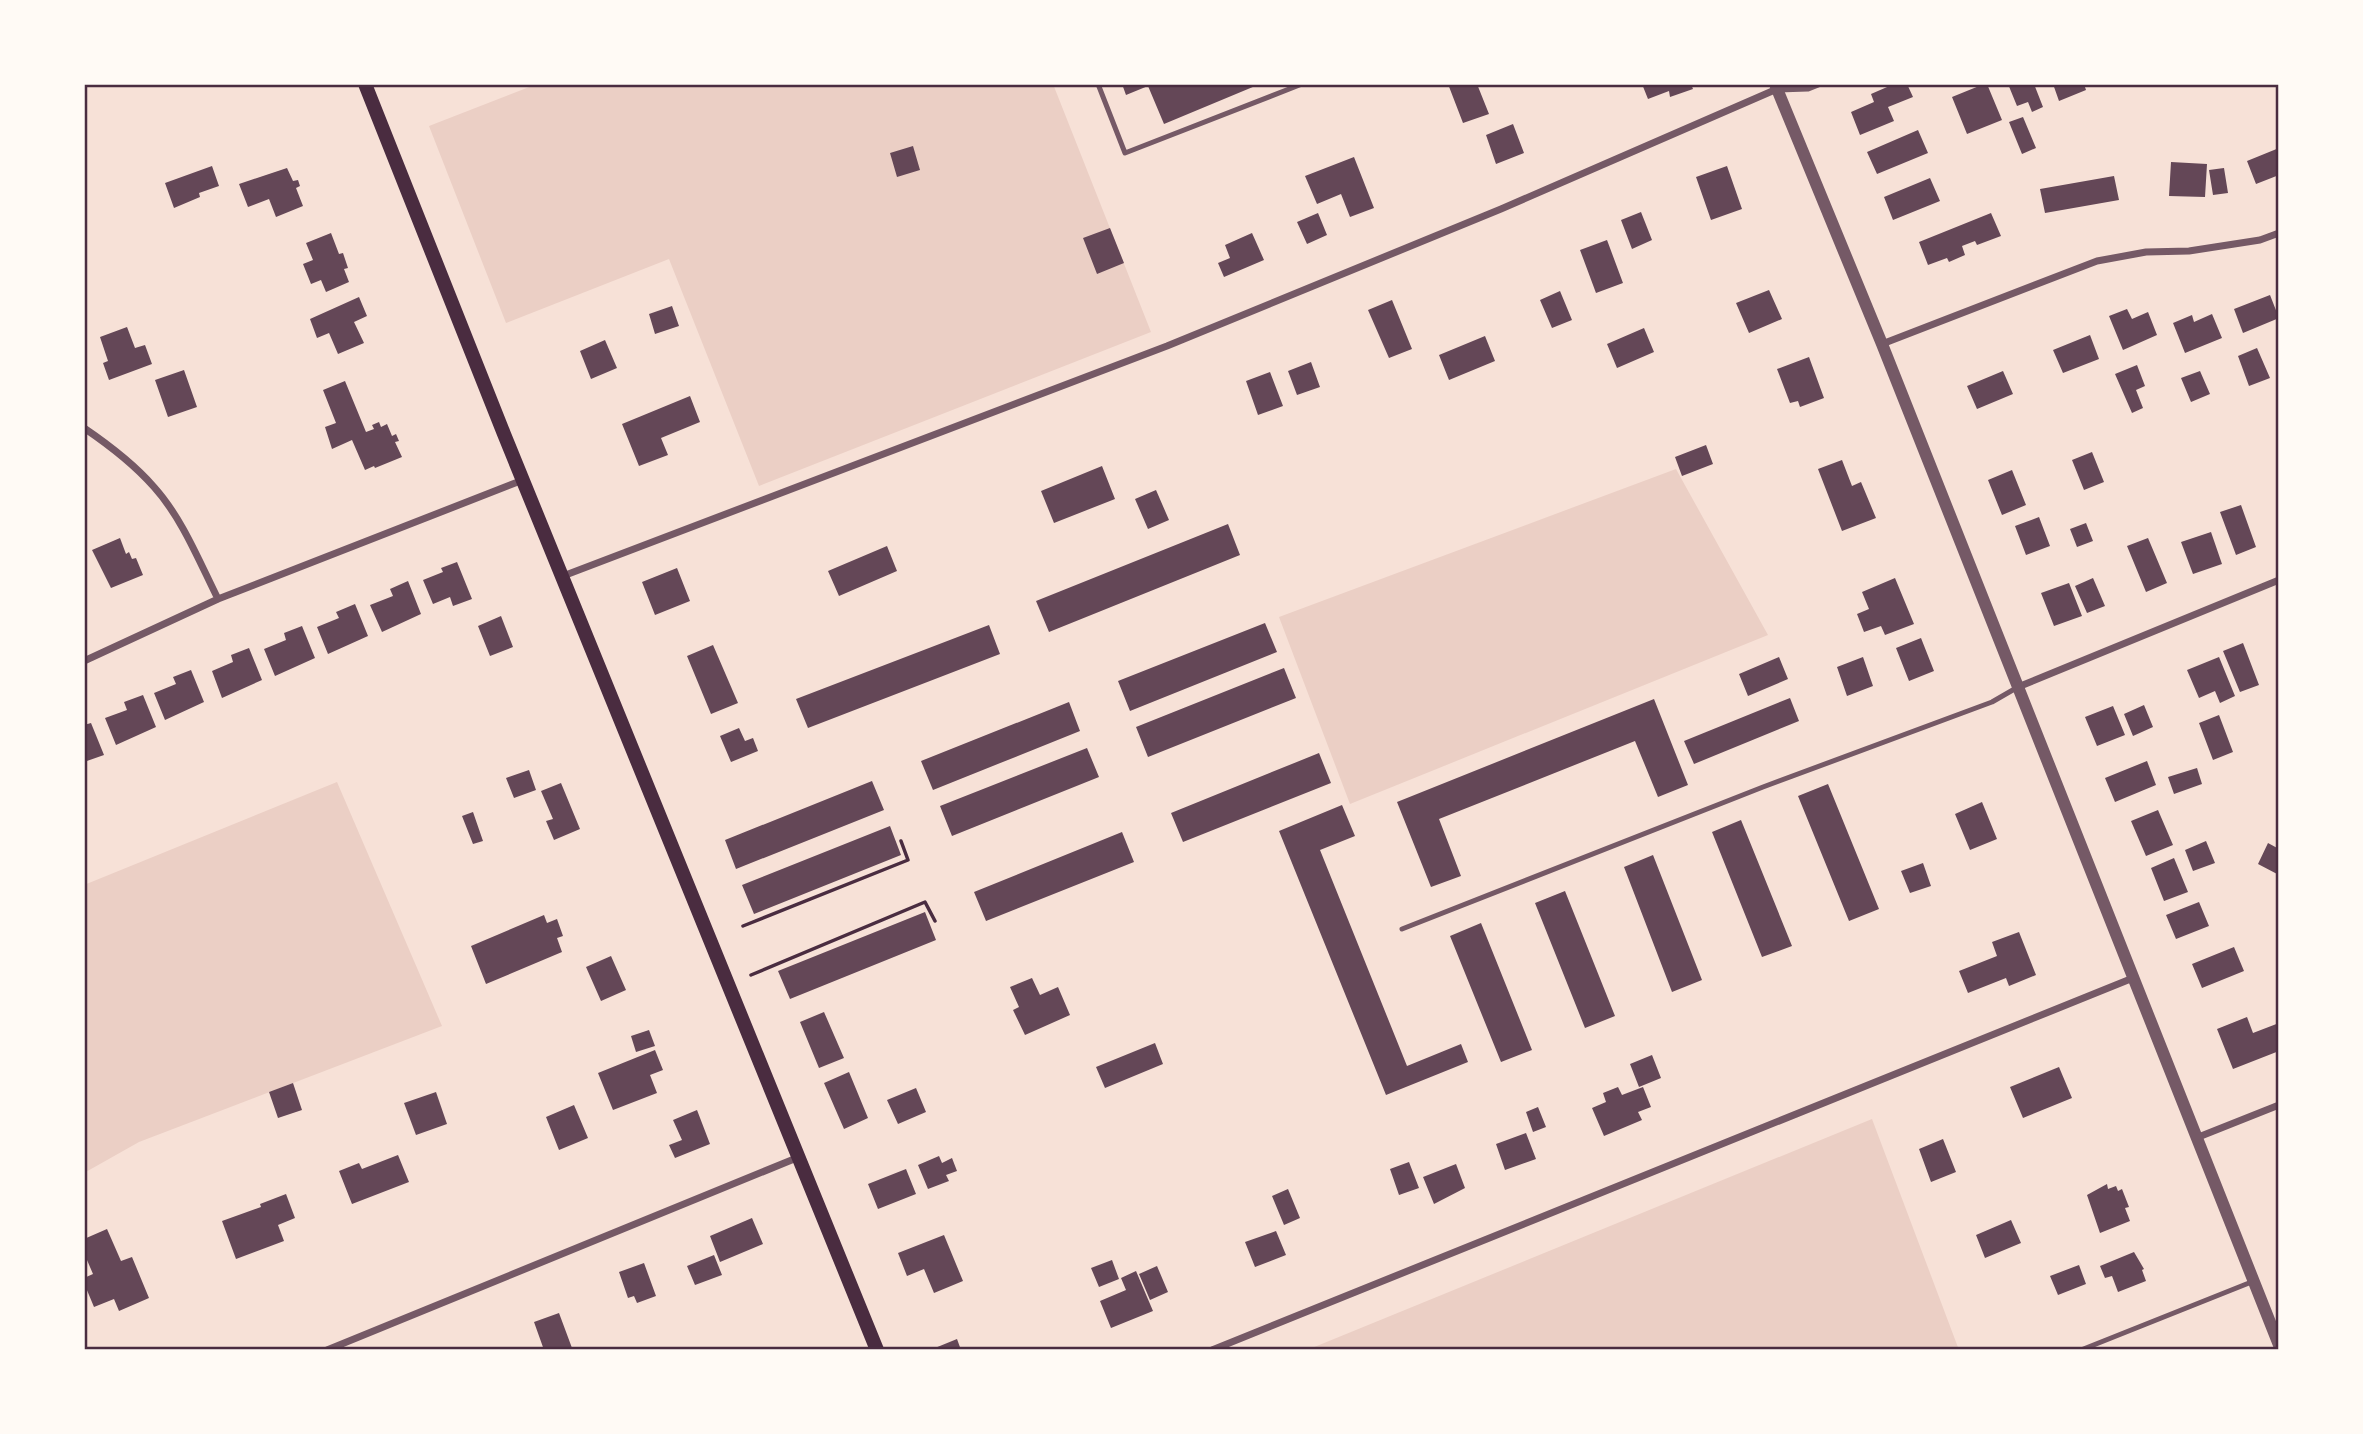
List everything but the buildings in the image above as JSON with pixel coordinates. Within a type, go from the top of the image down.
[{"type":"main road","points":[[365,84],[663,827],[877,1350]]},
{"type":"street","points":[[563,576],[1167,346],[1501,209],[1776,87],[1808,88],[1818,84]]},
{"type":"street","points":[[1776,87],[1882,344],[2279,1345]]},
{"type":"street","points":[[1882,344],[2097,261],[2146,252],[2189,251],[2260,240],[2279,233]]},
{"type":"street","points":[[84,428],[111,447],[155,487],[174,514],[218,599]]},
{"type":"street","points":[[84,661],[218,599],[523,480]]},
{"type":"street","points":[[2018,687],[2279,580]]},
{"type":"street","points":[[1212,1350],[2133,978]]},
{"type":"street","points":[[2196,1138],[2279,1105]]},
{"type":"street","points":[[327,1350],[799,1157]]},
{"type":"lane","points":[[1098,84],[1125,153],[1302,84]]},
{"type":"lane","points":[[1402,929],[1763,787],[1992,702],[2018,687]]},
{"type":"lane","points":[[2081,1350],[2254,1282]]},
{"type":"path","points":[[743,926],[908,860],[901,841]]},
{"type":"path","points":[[751,975],[926,902],[935,921]]},
{"type":"shaded area","points":[[537,84],[1053,84],[1151,332],[759,486],[669,259],[506,323],[429,126]]},
{"type":"shaded area","points":[[1676,469],[1768,635],[1350,804],[1279,617]]},
{"type":"shaded area","points":[[337,782],[442,1026],[139,1142],[84,1173],[84,885]]},
{"type":"shaded area","points":[[1872,1119],[1959,1350],[1307,1350]]}]
